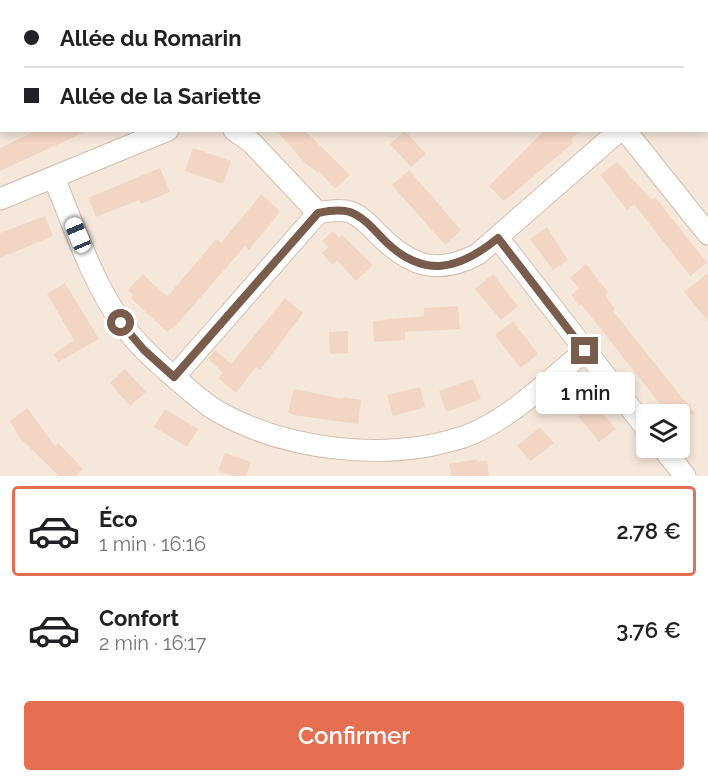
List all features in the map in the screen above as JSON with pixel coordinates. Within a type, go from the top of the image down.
[{"type":"street","points":[[0,199],[163,132]]},
{"type":"street","points":[[237,132],[252,143],[318,213]]},
{"type":"street","points":[[174,377],[318,213],[349,212],[363,219],[399,254],[410,261],[444,267],[462,263],[498,238],[618,132]]},
{"type":"street","points":[[627,132],[708,234]]},
{"type":"street","points":[[54,178],[102,292],[121,323],[144,350],[217,411],[281,437],[343,451],[403,450],[464,437],[497,420],[585,351]]},
{"type":"street","points":[[498,238],[636,415]]},
{"type":"street","points":[[671,458],[685,476]]},
{"type":"shaded area","points":[[0,132],[708,132],[708,476],[0,476]]},
{"type":"building","points":[[34,132],[85,132],[0,171],[0,148]]},
{"type":"building","points":[[278,132],[306,132],[350,175],[335,189],[320,172],[318,173],[304,162]]},
{"type":"building","points":[[406,132],[426,154],[411,167],[390,144]]},
{"type":"building","points":[[543,132],[579,132],[571,139],[573,143],[504,201],[489,186]]},
{"type":"building","points":[[193,148],[231,161],[223,184],[185,171]]},
{"type":"building","points":[[617,162],[652,200],[655,197],[707,263],[690,276],[634,204],[627,210],[600,175]]},
{"type":"building","points":[[160,168],[170,192],[141,204],[139,200],[96,217],[88,198]]},
{"type":"building","points":[[409,170],[461,230],[445,245],[392,185]]},
{"type":"building","points":[[261,194],[279,210],[277,216],[249,250],[245,246],[173,329],[167,332],[131,298],[133,295],[128,290],[143,274],[167,297],[216,239],[221,243]]},
{"type":"building","points":[[45,216],[53,236],[0,258],[0,233]]},
{"type":"building","points":[[547,227],[568,260],[553,270],[530,239]]},
{"type":"building","points":[[333,231],[339,237],[342,235],[373,265],[356,281],[337,260],[332,265],[322,253],[328,247],[322,241]]},
{"type":"building","points":[[586,264],[608,292],[605,295],[615,309],[613,311],[687,404],[660,404],[581,304],[579,306],[571,295],[579,288],[570,278]]},
{"type":"building","points":[[708,273],[708,321],[684,292]]},
{"type":"building","points":[[493,274],[518,306],[501,320],[475,289]]},
{"type":"building","points":[[65,283],[99,339],[58,362],[54,354],[74,340],[47,294]]},
{"type":"building","points":[[285,298],[303,313],[260,370],[256,367],[236,393],[218,378],[223,373],[208,358],[215,350],[231,364]]},
{"type":"building","points":[[458,306],[460,329],[405,332],[405,340],[374,342],[373,321],[424,316],[424,308]]},
{"type":"building","points":[[513,321],[538,354],[520,368],[495,335]]},
{"type":"building","points":[[348,331],[348,353],[330,354],[329,332]]},
{"type":"building","points":[[125,369],[146,392],[130,406],[110,383]]},
{"type":"building","points":[[473,379],[481,399],[446,412],[439,391]]},
{"type":"building","points":[[420,387],[425,407],[393,416],[387,395]]},
{"type":"building","points":[[294,389],[343,399],[343,397],[361,400],[358,424],[293,415],[288,412]]},
{"type":"building","points":[[594,403],[616,429],[599,442],[578,416]]},
{"type":"building","points":[[27,408],[55,446],[58,443],[83,469],[76,476],[59,476],[20,438],[10,421]]},
{"type":"building","points":[[165,409],[198,429],[187,447],[154,427]]},
{"type":"building","points":[[540,427],[554,443],[531,461],[517,446]]},
{"type":"building","points":[[225,453],[251,462],[246,476],[233,476],[218,471]]},
{"type":"building","points":[[477,459],[477,462],[487,460],[489,476],[452,476],[449,464]]},
{"type":"route","points":[[121,323],[144,350],[174,377],[318,213],[332,210],[349,212],[363,219],[399,254],[410,261],[424,264],[444,267],[462,263],[498,238],[585,351]]}]
